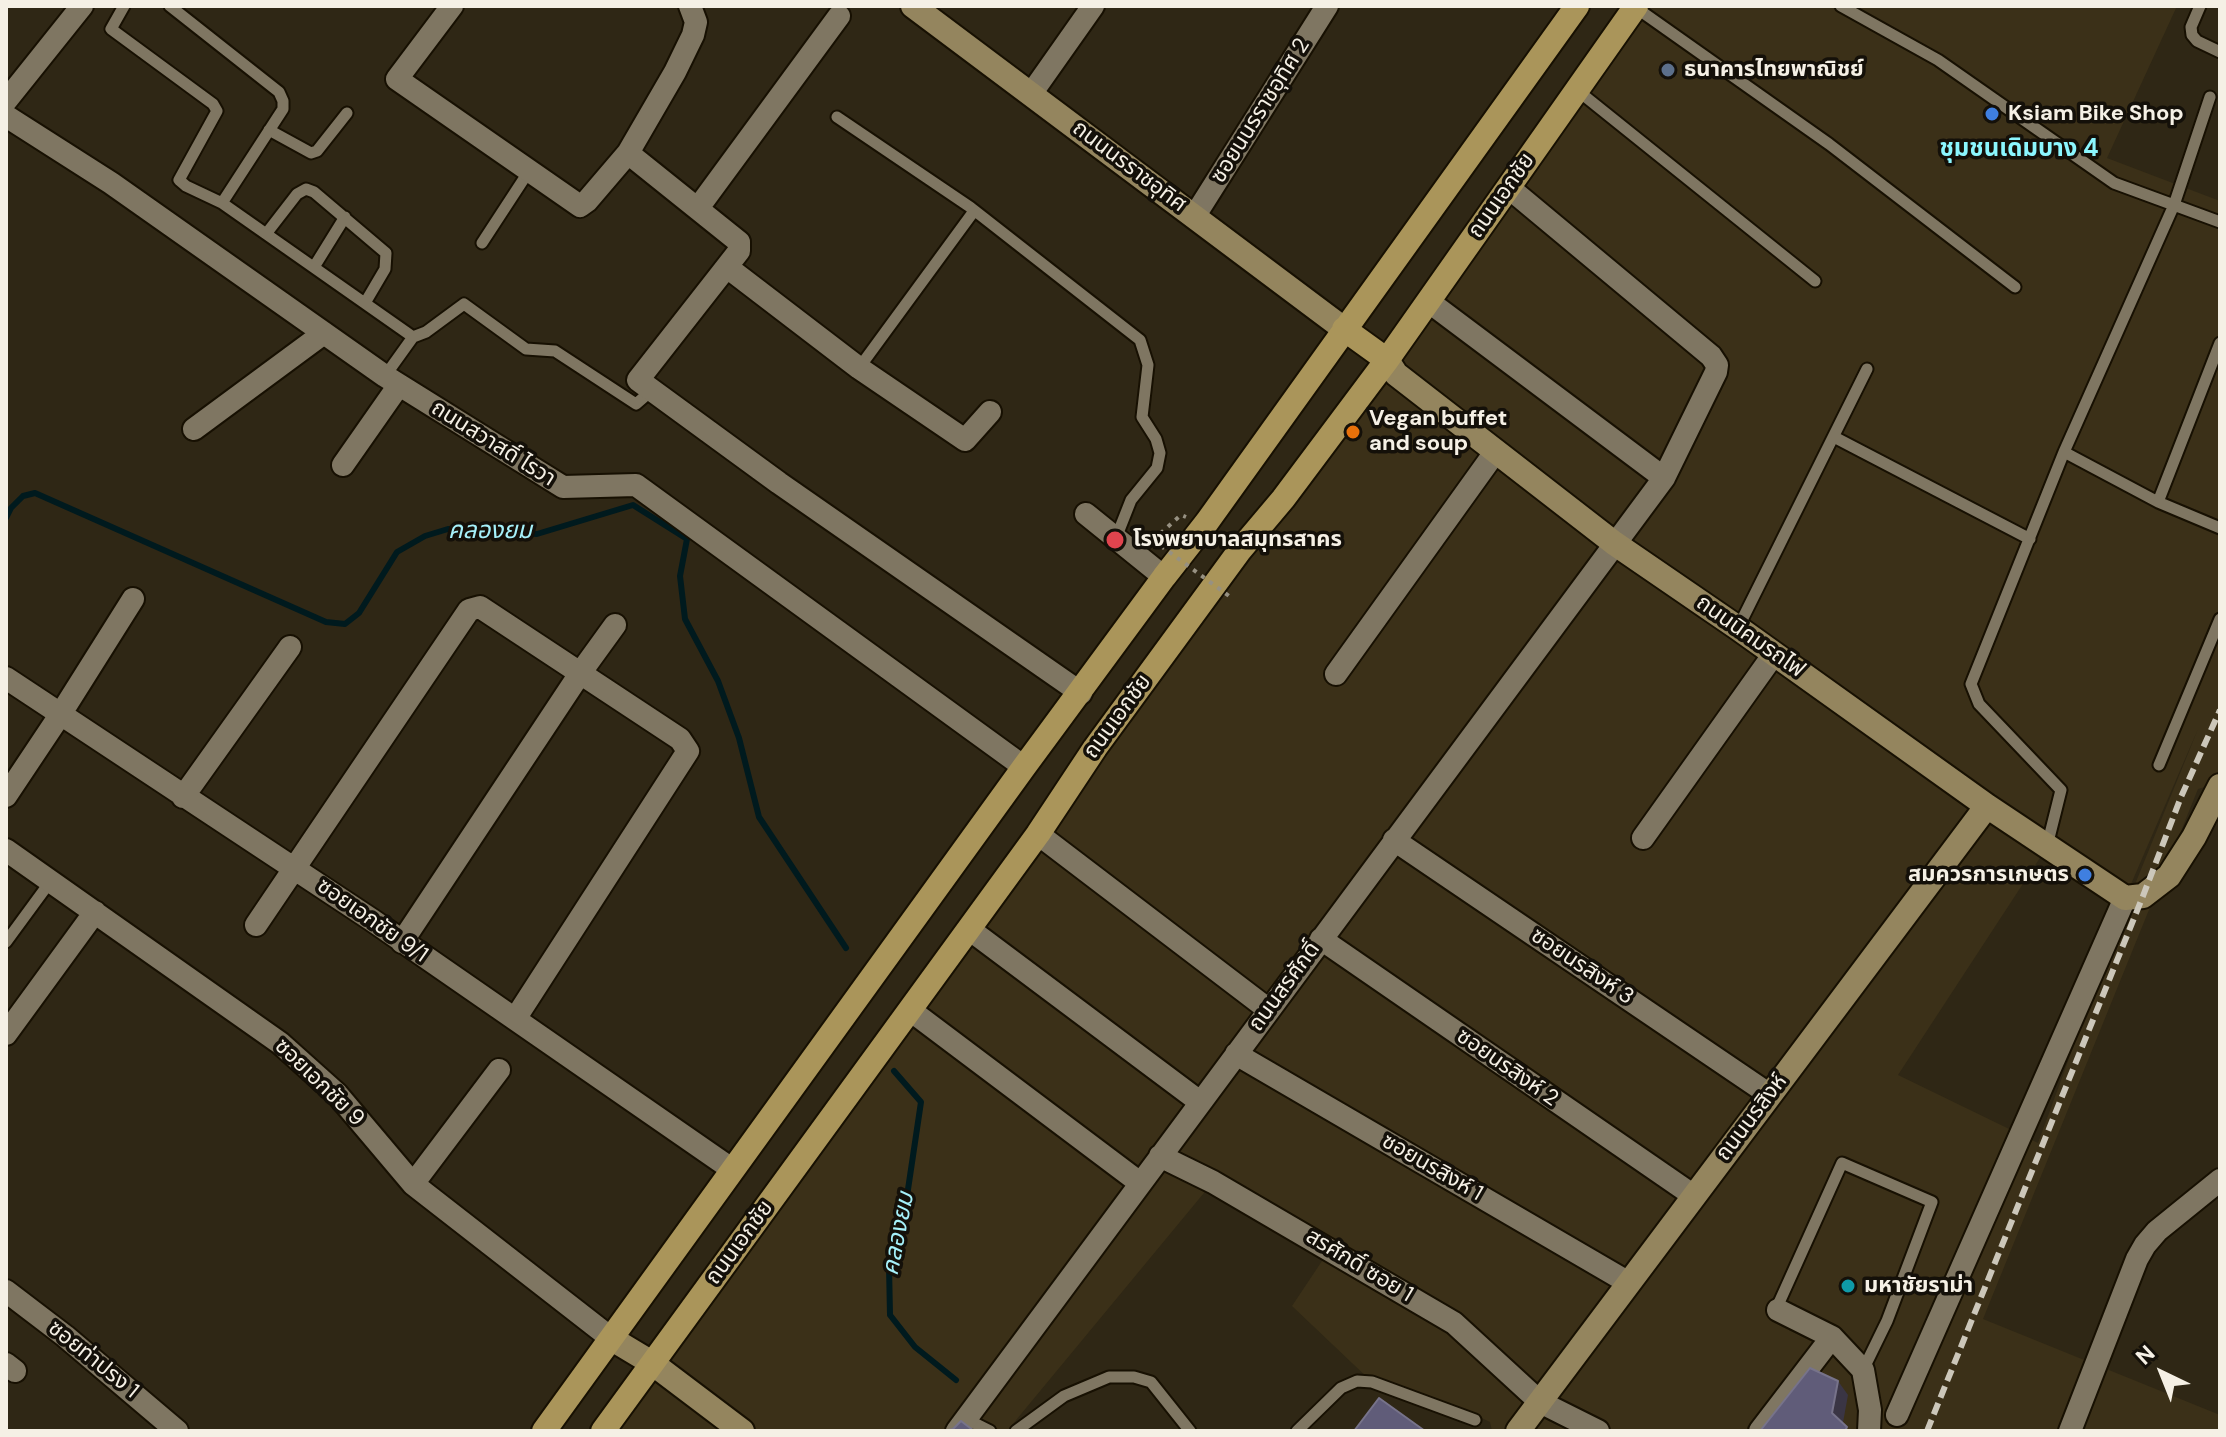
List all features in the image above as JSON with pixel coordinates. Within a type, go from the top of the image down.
[{"type":"main road","name":"ถนนเอกชัย","points":[[544,1431],[1024,767],[1207,522],[1577,6]]},
{"type":"main road","name":"ถนนเอกชัย","points":[[603,1431],[1038,834],[1095,748],[1240,550],[1283,499],[1387,360],[1636,7]]},
{"type":"main road","points":[[1344,329],[1387,360]]},
{"type":"street","points":[[6,101],[82,6]]},
{"type":"street","points":[[452,6],[397,79],[580,206],[628,153],[675,72],[696,22],[690,6]]},
{"type":"street","name":"ถนนนรราชอุทิศ","points":[[913,6],[1344,329]]},
{"type":"street","points":[[1031,94],[1093,6]]},
{"type":"street","name":"ซอยนนรราชอุทิศ 2","points":[[1194,217],[1327,6]]},
{"type":"street","points":[[698,208],[839,16]]},
{"type":"street","name":"ถนนสวาสดิ์ ไรวา","points":[[6,116],[111,183],[392,381],[563,487],[636,485],[1024,767]]},
{"type":"street","points":[[628,153],[739,242],[739,251],[638,380],[1081,693]]},
{"type":"street","name":"ถนนสรศักดิ์","points":[[962,1425],[1664,478],[1716,372],[1714,360],[1508,187]]},
{"type":"street","points":[[727,267],[859,368],[965,440],[990,412]]},
{"type":"street","points":[[1428,301],[1664,478]]},
{"type":"street","points":[[194,429],[324,333]]},
{"type":"street","name":"ถนนนิคมรถไฟ","points":[[1387,360],[1396,374],[1614,543],[1987,806],[2125,898]]},
{"type":"street","points":[[343,465],[392,381]]},
{"type":"street","points":[[1336,674],[1496,451]]},
{"type":"street","points":[[1086,514],[1164,577]]},
{"type":"street","points":[[7,791],[60,715],[133,599]]},
{"type":"street","points":[[256,925],[469,610],[480,607],[680,739],[688,751],[515,1019]]},
{"type":"street","points":[[402,942],[615,625]]},
{"type":"street","points":[[183,797],[290,647]]},
{"type":"street","points":[[1643,838],[1774,654]]},
{"type":"street","name":"ซอยเอกชัย 9/1","points":[[6,678],[293,867],[733,1170]]},
{"type":"street","points":[[1897,1415],[2125,898],[2143,896],[2169,876],[2194,837],[2220,786]]},
{"type":"street","name":"ถนนนรสิงห์","points":[[1518,1431],[1987,806]]},
{"type":"street","points":[[1038,834],[1269,1010]]},
{"type":"street","name":"ซอยนรสิงห์ 3","points":[[1394,840],[1770,1095]]},
{"type":"street","name":"ซอยเอกชัย 9","points":[[6,850],[280,1043],[337,1094],[413,1184],[612,1339]]},
{"type":"street","points":[[6,1034],[95,912]]},
{"type":"street","points":[[969,929],[1200,1102]]},
{"type":"street","name":"ซอยนรสิงห์ 2","points":[[1321,939],[1694,1196]]},
{"type":"street","points":[[910,1010],[1140,1183]]},
{"type":"street","name":"ซอยนรสิงห์ 1","points":[[1236,1054],[1629,1283]]},
{"type":"street","points":[[413,1184],[499,1070]]},
{"type":"street","name":"สรศักดิ์ ซอย 1","points":[[1160,1156],[1226,1189],[1454,1323],[1540,1402],[1598,1431]]},
{"type":"street","points":[[2070,1431],[2145,1245],[2157,1231],[2220,1180]]},
{"type":"street","name":"ซอยท่าปรง 1","points":[[6,1291],[65,1336],[177,1431]]},
{"type":"street","points":[[1778,1310],[1832,1337],[1863,1370],[1870,1410],[1869,1431]]},
{"type":"street","points":[[1760,1431],[1832,1337]]},
{"type":"street","points":[[612,1339],[652,1363],[742,1431]]},
{"type":"lane","points":[[124,6],[111,29],[213,104],[217,111],[179,180],[222,203],[413,337]]},
{"type":"lane","points":[[170,6],[279,92],[283,101],[283,109],[222,203]]},
{"type":"lane","points":[[1841,6],[1938,60],[2114,183],[2220,222]]},
{"type":"lane","points":[[2200,6],[2191,27],[2192,35],[2197,41],[2220,52]]},
{"type":"lane","points":[[1636,7],[1829,144],[2015,287]]},
{"type":"lane","points":[[1577,90],[1815,281]]},
{"type":"lane","points":[[2047,847],[2061,790],[1979,704],[1971,684],[2064,452],[2174,205],[2210,97]]},
{"type":"lane","points":[[269,130],[311,153],[317,151],[347,113]]},
{"type":"lane","points":[[837,117],[974,211],[1140,340],[1148,365],[1142,417],[1156,439],[1160,453],[1157,468],[1131,500],[1116,538]]},
{"type":"lane","points":[[482,243],[529,171]]},
{"type":"lane","points":[[266,234],[297,194],[306,189],[314,192],[384,248],[387,257],[385,269],[365,303]]},
{"type":"lane","points":[[859,368],[974,211]]},
{"type":"lane","points":[[314,267],[345,217]]},
{"type":"lane","points":[[392,381],[413,337],[426,332],[464,304],[526,349],[555,351],[636,404],[651,391]]},
{"type":"lane","points":[[2158,502],[2220,343]]},
{"type":"lane","points":[[1738,628],[1867,369]]},
{"type":"lane","points":[[1834,437],[2030,539]]},
{"type":"lane","points":[[2064,452],[2158,502],[2220,528]]},
{"type":"lane","points":[[2159,765],[2220,619]]},
{"type":"lane","points":[[6,942],[50,882]]},
{"type":"lane","points":[[1778,1310],[1842,1163],[1932,1202],[1887,1321],[1863,1370]]},
{"type":"lane","points":[[1016,1431],[1064,1396],[1099,1379],[1134,1377],[1151,1382],[1190,1431]]},
{"type":"lane","points":[[1297,1431],[1341,1388],[1357,1381],[1372,1382],[1475,1420]]},
{"type":"lane","points":[[962,1425],[990,1431]]},
{"type":"path","points":[[1153,540],[1229,596]]},
{"type":"shaded area","points":[[1636,6],[2177,6],[2107,158],[2220,201],[2220,774],[2215,784],[2198,789],[1983,1319],[2220,1415],[2220,1431],[1492,1431],[1490,1422],[1475,1415],[1372,1382],[1292,1306],[1330,1249],[1213,1182],[1007,1431],[990,1431],[966,1419],[957,1431],[603,1431]],"holes":[[[2198,729],[2114,936],[2038,1143],[1898,1075],[2047,847],[2125,898]]]},
{"type":"building","points":[[1810,1368],[1838,1381],[1832,1413],[1847,1427],[1845,1431],[1760,1431]]},
{"type":"building","points":[[1379,1398],[1425,1431],[1354,1431]]},
{"type":"building","points":[[961,1421],[974,1431],[945,1431],[953,1429]]},
{"type":"waterway","name":"คลองยม","points":[[6,518],[23,496],[35,493],[326,622],[345,624],[359,613],[397,552],[425,536],[448,529],[537,534],[633,505],[687,539],[680,576],[685,619],[718,681],[739,738],[759,817],[846,948]]},
{"type":"waterway","name":"คลองยม","points":[[894,1071],[921,1102],[903,1223],[889,1266],[890,1315],[915,1347],[956,1380]]},
{"type":"railway","points":[[1927,1431],[2181,797],[2220,710]]},
{"type":"place","name":"ธนาคารไทยพาณิชย์","points":[[1668,70]]},
{"type":"place","name":"Ksiam Bike Shop","points":[[1992,114]]},
{"type":"place","name":"Vegan buffet and soup","points":[[1353,432]]},
{"type":"place","name":"โรงพยาบาลสมุทรสาคร","points":[[1115,540]]},
{"type":"place","name":"สมควรการเกษตร","points":[[2085,875]]},
{"type":"place","name":"มหาชัยราม่า","points":[[1848,1286]]},
{"type":"district","name":"ชุมชนเดิมบาง 4","points":[[2019,150]]}]
